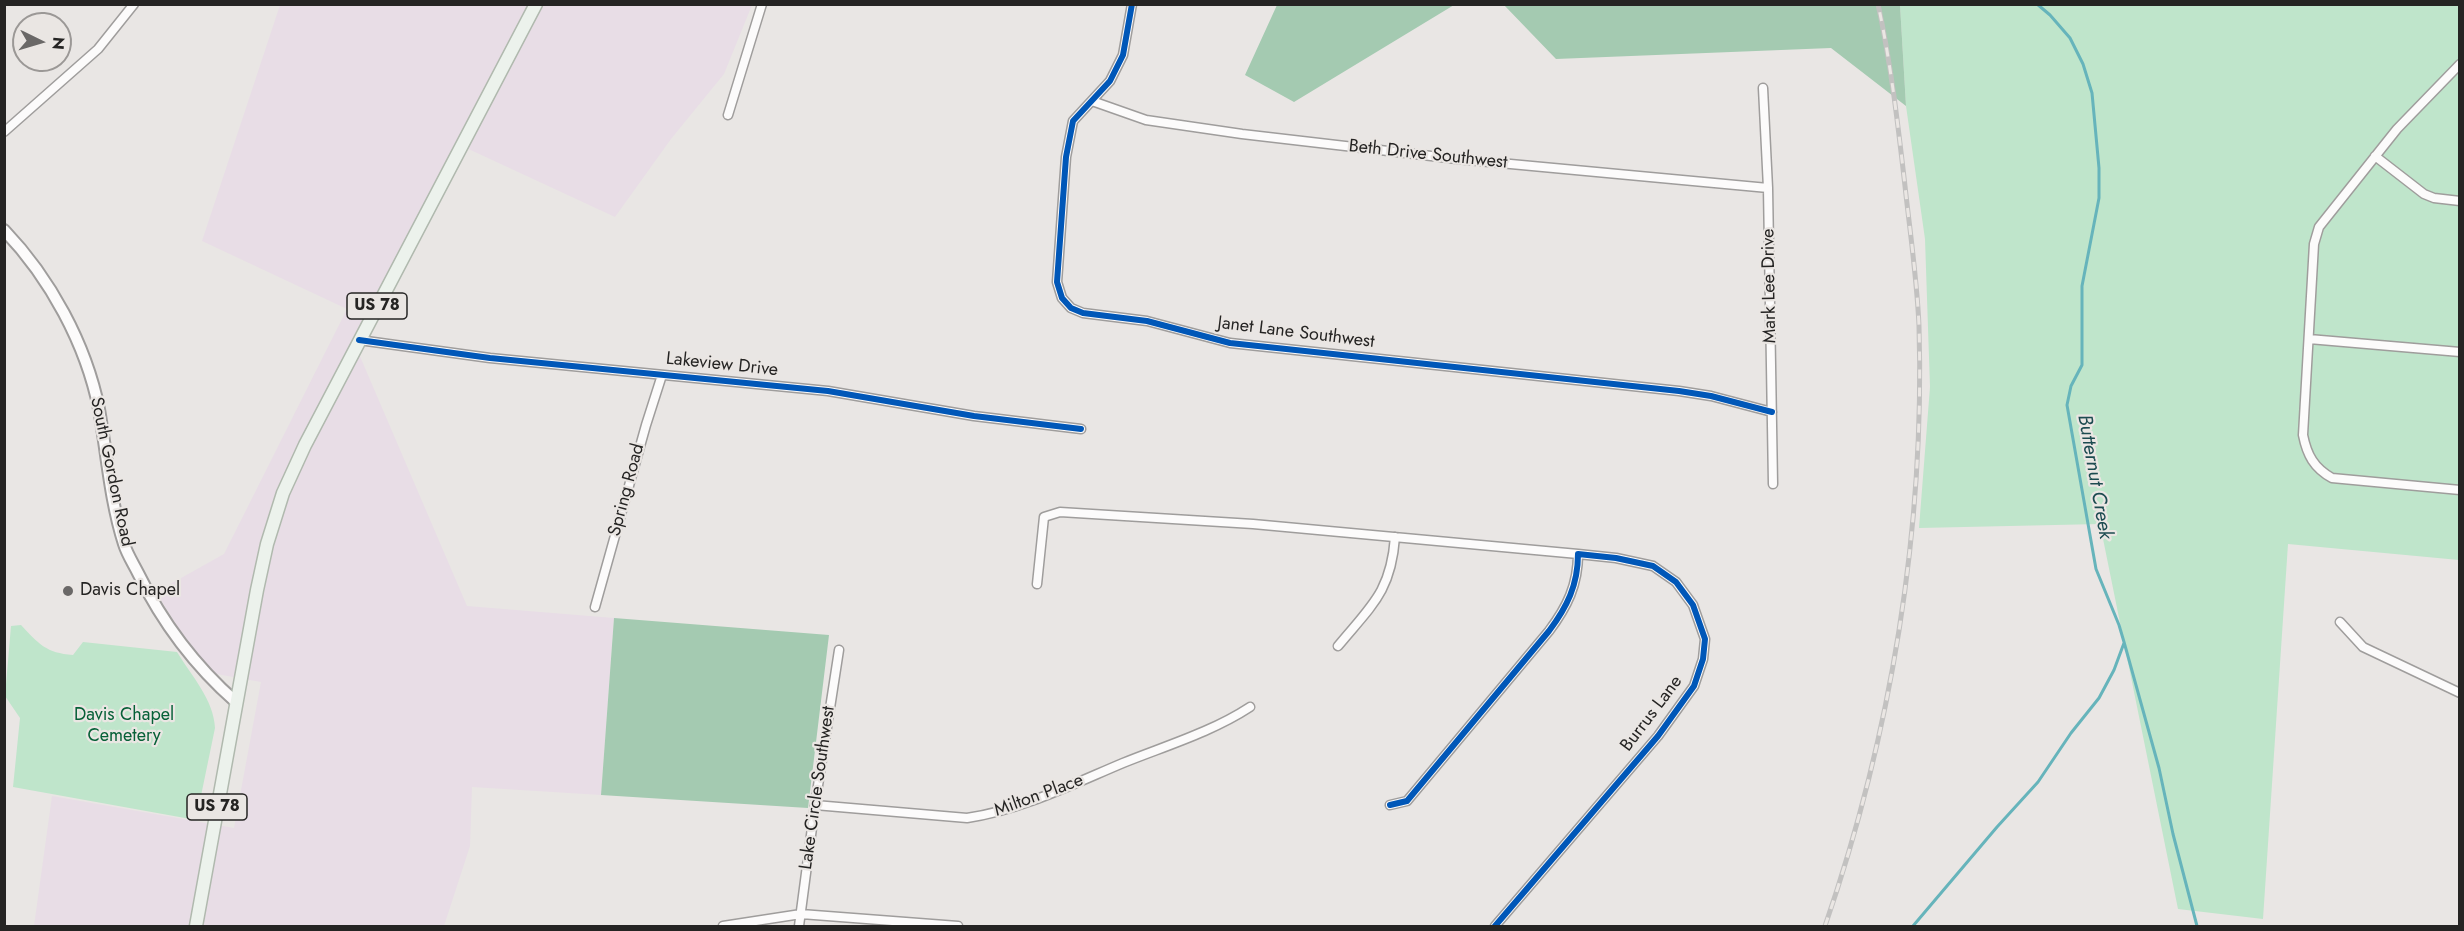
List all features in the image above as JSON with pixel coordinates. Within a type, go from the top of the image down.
[{"type":"main road","name":"US 78","points":[[196,927],[256,590],[267,544],[284,493],[304,445],[536,4]]},
{"type":"street","points":[[4,132],[98,49],[134,4]]},
{"type":"street","points":[[728,115],[762,4]]},
{"type":"street","name":"Janet Lane Southwest","points":[[1132,4],[1123,55],[1110,81],[1073,121],[1066,157],[1057,282],[1062,298],[1071,308],[1083,313],[1147,321],[1230,343],[1679,391],[1711,396],[1772,412]]},
{"type":"street","points":[[2460,64],[2426,96],[2319,227],[2314,244],[2303,435],[2309,458],[2314,465],[2324,473],[2339,479],[2460,490]]},
{"type":"street","name":"Mark Lee Drive","points":[[1763,88],[1768,188],[1773,484]]},
{"type":"street","name":"Beth Drive Southwest","points":[[1092,101],[1146,120],[1242,134],[1457,159],[1768,188]]},
{"type":"street","points":[[2375,156],[2424,194],[2433,198],[2460,201]]},
{"type":"street","name":"South Gordon Road","points":[[4,230],[22,249],[45,283],[84,359],[98,407],[112,493],[124,545],[152,600],[198,667],[236,702]]},
{"type":"street","points":[[2309,339],[2460,352]]},
{"type":"street","name":"Lakeview Drive","points":[[359,340],[490,358],[828,391],[974,416],[1081,429]]},
{"type":"street","name":"Spring Road","points":[[595,607],[662,375]]},
{"type":"street","name":"Burrus Lane","points":[[1037,584],[1044,517],[1060,512],[1253,524],[1616,558],[1653,566],[1676,582],[1693,605],[1705,639],[1703,659],[1694,686],[1659,736],[1495,927]]},
{"type":"street","points":[[1338,646],[1382,593],[1393,563],[1395,537]]},
{"type":"street","points":[[1390,805],[1407,801],[1549,631],[1567,606],[1575,587],[1578,554]]},
{"type":"street","points":[[2340,622],[2363,648],[2460,693]]},
{"type":"street","name":"Lake Circle Southwest","points":[[799,927],[839,650]]},
{"type":"street","name":"Milton Place","points":[[815,805],[967,818],[986,815],[1023,803],[1184,739],[1250,708]]},
{"type":"street","points":[[723,927],[801,914],[958,927]]},
{"type":"shaded area","points":[[280,5],[752,5],[724,74],[671,139],[615,217],[462,146],[359,354],[467,606],[614,618],[601,795],[472,787],[470,846],[444,926],[34,926],[52,796],[234,828],[261,682],[211,673],[182,634],[156,592],[224,554],[347,309],[202,241]]},
{"type":"green space","points":[[1277,4],[1454,5],[1294,102],[1245,75]]},
{"type":"green space","points":[[1504,5],[1900,5],[1906,106],[1831,48],[1556,59]]},
{"type":"green space","points":[[1900,5],[2459,5],[2459,560],[2288,544],[2263,919],[2178,909],[2100,524],[1919,528],[1930,387],[1925,239],[1906,106]]},
{"type":"green space","points":[[614,618],[829,635],[808,808],[601,795]]},
{"type":"green space","name":"Davis Chapel Cemetery","points":[[21,625],[49,650],[64,654],[73,655],[83,642],[177,652],[206,698],[214,718],[215,728],[196,820],[13,787],[20,718],[5,696],[11,626]]},
{"type":"waterway","name":"Butternut Creek","points":[[2037,4],[2070,38],[2083,64],[2092,93],[2099,168],[2099,198],[2082,286],[2082,365],[2071,386],[2067,405],[2096,569],[2124,642],[2159,768],[2173,834],[2197,926]]},
{"type":"waterway","points":[[1913,926],[2038,782],[2071,733],[2099,698],[2114,670],[2124,643]]},
{"type":"railway","points":[[1825,926],[1848,854],[1885,706],[1899,630],[1916,479],[1919,402],[1917,291],[1894,95],[1878,4]]},
{"type":"cycle path","points":[[1132,4],[1123,55],[1110,81],[1073,121],[1066,157],[1057,282],[1062,298],[1071,308],[1083,313],[1147,321],[1230,343],[1679,391],[1711,396],[1772,412]]},
{"type":"cycle path","points":[[359,340],[490,358],[828,391],[974,416],[1081,429]]},
{"type":"cycle path","points":[[1390,805],[1407,801],[1549,631],[1574,586],[1578,554],[1616,558],[1653,566],[1676,582],[1693,605],[1705,639],[1703,659],[1694,686],[1658,736],[1495,926]]},
{"type":"place","name":"Davis Chapel","points":[[68,591]]}]
